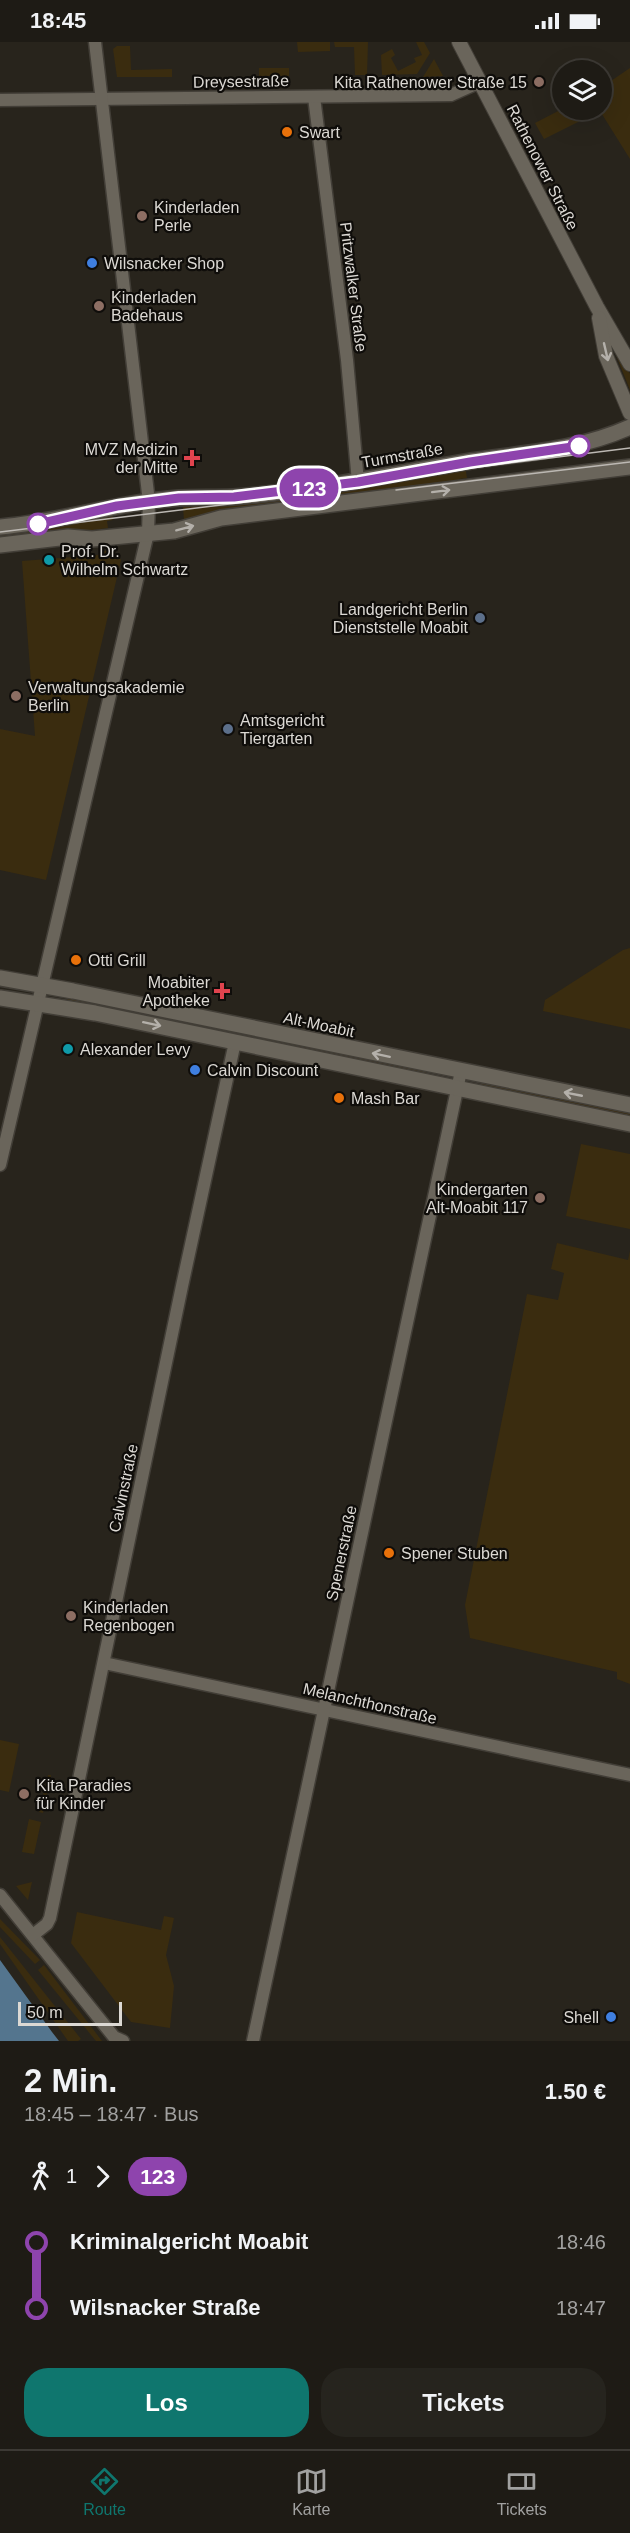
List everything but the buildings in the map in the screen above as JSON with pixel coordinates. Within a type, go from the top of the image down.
[{"type":"main road","name":"Turmstraße","points":[[0,527],[38,524],[114,506],[179,498],[234,497],[358,482],[579,446],[630,427]]},
{"type":"main road","points":[[0,545],[68,537],[92,539],[174,531],[221,518],[630,467]]},
{"type":"main road","name":"Alt-Moabit","points":[[0,978],[630,1105]]},
{"type":"main road","points":[[0,998],[95,1013],[630,1124]]},
{"type":"street","points":[[0,1165],[148,533],[149,502],[95,42]]},
{"type":"street","name":"Rathenower Straße","points":[[459,42],[597,307],[630,364]]},
{"type":"street","name":"Dreysestraße","points":[[0,100],[451,95],[480,82]]},
{"type":"street","name":"Pritzwalker Straße","points":[[314,97],[347,360],[358,482]]},
{"type":"street","name":"Rathenower Straße","points":[[597,307],[606,356],[630,413]]},
{"type":"street","name":"Calvinstraße","points":[[33,1935],[47,1924],[50,1918],[236,1042]]},
{"type":"street","name":"Spenerstraße","points":[[253,2041],[461,1071]]},
{"type":"street","name":"Melanchthonstraße","points":[[104,1663],[630,1775]]},
{"type":"street","points":[[0,1895],[114,2037],[123,2041]]},
{"type":"shaded area","points":[[297,42],[330,42],[330,51],[298,52]]},
{"type":"shaded area","points":[[334,42],[368,42],[367,75],[355,75],[354,47],[335,47]]},
{"type":"shaded area","points":[[416,42],[424,42],[430,53],[417,74],[382,75],[381,55],[392,49],[395,55],[391,58],[398,71],[416,62],[414,58],[422,55]]},
{"type":"shaded area","points":[[117,46],[130,46],[131,70],[172,69],[172,77],[117,77],[113,49]]},
{"type":"shaded area","points":[[434,59],[443,76],[423,77]]},
{"type":"shaded area","points":[[259,68],[289,68],[289,76],[259,76]]},
{"type":"shaded area","points":[[630,68],[630,159],[606,120],[612,120],[612,80]]},
{"type":"shaded area","points":[[552,114],[552,120],[582,120],[544,139],[535,123]]},
{"type":"shaded area","points":[[610,340],[613,340],[630,374],[630,390]]},
{"type":"shaded area","points":[[465,466],[467,478],[459,479],[459,486],[179,526],[178,520],[184,520],[183,507],[197,506],[198,503]]},
{"type":"shaded area","points":[[112,509],[113,520],[107,521],[108,528],[0,542],[0,529]]},
{"type":"shaded area","points":[[113,550],[121,560],[46,880],[0,870],[0,729],[35,736],[22,561],[98,555],[101,551]]},
{"type":"shaded area","points":[[630,948],[630,1029],[543,1011],[545,1000],[623,950]]},
{"type":"shaded area","points":[[68,996],[206,1025],[205,1029],[67,1002]]},
{"type":"shaded area","points":[[263,1037],[426,1071],[425,1076],[262,1041]]},
{"type":"shaded area","points":[[481,1082],[630,1112],[630,1117],[480,1087]]},
{"type":"shaded area","points":[[581,1144],[630,1154],[630,1229],[566,1216]]},
{"type":"shaded area","points":[[557,1243],[628,1260],[630,1251],[630,1684],[617,1679],[617,1672],[470,1638],[465,1605],[527,1294],[558,1300],[564,1273],[551,1269]]},
{"type":"shaded area","points":[[0,1740],[19,1744],[9,1792],[0,1790]]},
{"type":"shaded area","points":[[48,1775],[51,1775],[43,1813],[39,1812]]},
{"type":"shaded area","points":[[29,1819],[41,1822],[34,1854],[22,1852]]},
{"type":"shaded area","points":[[32,1882],[28,1900],[16,1886]]},
{"type":"shaded area","points":[[77,1912],[161,1930],[164,1916],[174,1918],[166,1955],[174,1986],[170,2028],[131,2022],[71,1943]]},
{"type":"shaded area","points":[[0,1919],[40,1960],[35,1964],[0,1927]]},
{"type":"shaded area","points":[[0,1937],[81,2039],[68,2041],[0,1944]]},
{"type":"shaded area","points":[[44,1965],[102,2041],[96,2041],[38,1970]]},
{"type":"water","points":[[0,1960],[52,2032],[59,2041],[0,2041]]},
{"type":"tram line","points":[[0,532],[344,490],[471,468],[630,448]]},
{"type":"tram line","points":[[396,490],[630,462]]},
{"type":"bus line","name":"123","points":[[38,524],[117,506],[179,498],[234,497],[358,482],[579,446]]},
{"type":"place","name":"Kita Rathenower Straße 15","points":[[539,82]]},
{"type":"place","name":"Swart","points":[[287,132]]},
{"type":"place","name":"Kinderladen Perle","points":[[142,216]]},
{"type":"place","name":"Wilsnacker Shop","points":[[92,263]]},
{"type":"place","name":"Kinderladen Badehaus","points":[[99,306]]},
{"type":"place","name":"MVZ Medizin der Mitte","points":[[192,458]]},
{"type":"place","name":"Prof. Dr. Wilhelm Schwartz","points":[[49,560]]},
{"type":"place","name":"Landgericht Berlin Dienststelle Moabit","points":[[480,618]]},
{"type":"place","name":"Verwaltungsakademie Berlin","points":[[16,696]]},
{"type":"place","name":"Amtsgericht Tiergarten","points":[[228,729]]},
{"type":"place","name":"Otti Grill","points":[[76,960]]},
{"type":"place","name":"Moabiter Apotheke","points":[[222,991]]},
{"type":"place","name":"Alexander Levy","points":[[68,1049]]},
{"type":"place","name":"Calvin Discount","points":[[195,1070]]},
{"type":"place","name":"Mash Bar","points":[[339,1098]]},
{"type":"place","name":"Kindergarten Alt-Moabit 117","points":[[540,1198]]},
{"type":"place","name":"Spener Stuben","points":[[389,1553]]},
{"type":"place","name":"Kinderladen Regenbogen","points":[[71,1616]]},
{"type":"place","name":"Kita Paradies für Kinder","points":[[24,1794]]},
{"type":"place","name":"Shell","points":[[611,2017]]}]
